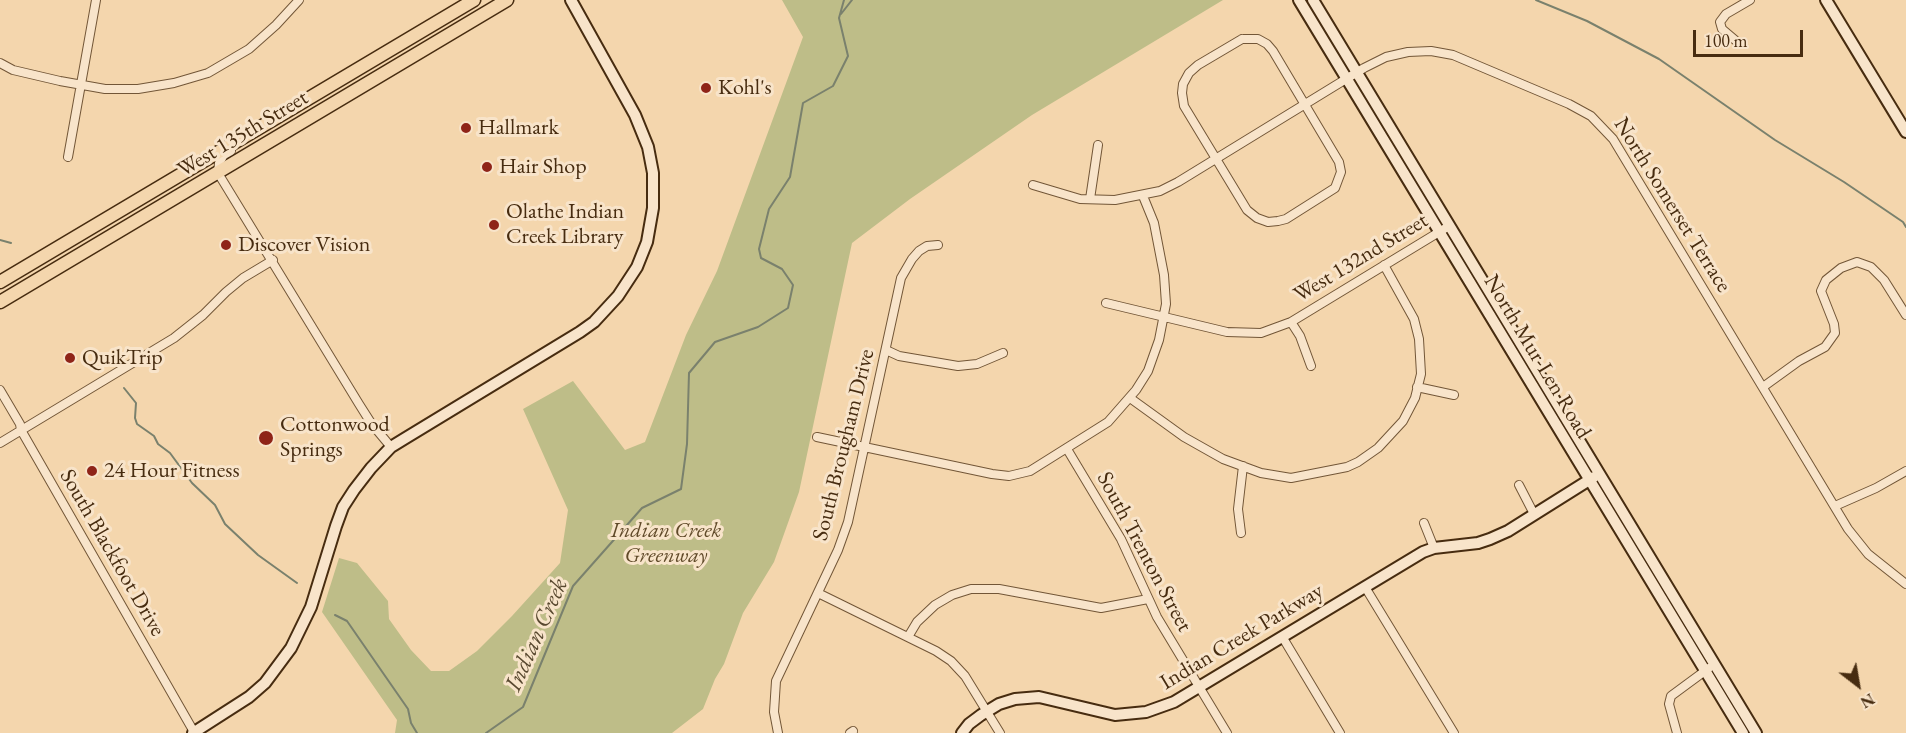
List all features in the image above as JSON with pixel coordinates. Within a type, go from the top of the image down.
[{"type":"main road","name":"West 135th Street","points":[[0,282],[474,0]]},
{"type":"main road","name":"West 135th Street","points":[[0,302],[507,0]]},
{"type":"street","points":[[68,157],[96,0]]},
{"type":"street","points":[[0,63],[14,70],[105,89],[138,89],[174,83],[208,72],[249,49],[300,0]]},
{"type":"street","points":[[194,733],[224,715],[265,683],[291,648],[311,607],[344,507],[354,490],[392,447],[580,332],[608,308],[637,267],[654,208],[653,173],[642,131],[570,0]]},
{"type":"street","name":"North Mur-Len Road","points":[[1299,0],[1352,76]]},
{"type":"street","name":"North Mur-Len Road","points":[[1313,0],[1352,76],[1444,229],[1588,481],[1710,668],[1756,733]]},
{"type":"street","points":[[1735,40],[1722,29],[1720,22],[1726,14],[1750,0]]},
{"type":"street","points":[[1826,0],[1906,132]]},
{"type":"street","points":[[1242,39],[1258,39],[1268,44],[1305,104],[1339,162],[1340,179],[1328,194],[1286,219],[1268,222],[1257,218],[1247,210],[1184,106],[1183,84],[1189,73],[1198,65],[1242,39]]},
{"type":"street","name":"North Somerset Terrace","points":[[1033,185],[1080,198],[1114,200],[1143,196],[1160,190],[1178,182],[1378,61],[1397,54],[1420,51],[1442,52],[1463,58],[1569,104],[1591,116],[1613,139],[1848,529],[1868,554],[1906,584]]},
{"type":"street","points":[[288,110],[276,124],[224,155],[219,163],[219,173],[359,405],[392,447]]},
{"type":"street","points":[[1090,199],[1098,145]]},
{"type":"street","points":[[817,437],[1000,476],[1017,475],[1030,471],[1108,422],[1130,398],[1148,371],[1159,340],[1166,304],[1164,275],[1154,223],[1143,196]]},
{"type":"street","name":"North Mur-Len Road","points":[[1444,229],[1600,473],[1710,668],[1743,733]]},
{"type":"street","name":"West 132nd Street","points":[[1106,303],[1227,332],[1254,334],[1273,330],[1291,322],[1444,229]]},
{"type":"street","name":"South Brougham Drive","points":[[778,733],[774,712],[776,681],[838,550],[848,522],[905,270],[919,251],[927,246],[938,245]]},
{"type":"street","points":[[0,443],[174,338],[235,285],[273,260]]},
{"type":"street","points":[[1763,387],[1799,361],[1825,347],[1835,333],[1834,324],[1821,291],[1826,280],[1841,268],[1857,262],[1871,267],[1884,280],[1906,315]]},
{"type":"street","points":[[1130,398],[1184,436],[1223,459],[1261,473],[1291,478],[1347,467],[1378,448],[1392,435],[1409,410],[1418,387],[1422,364],[1417,329],[1410,311],[1384,266]]},
{"type":"street","name":"West 132nd Street","points":[[1291,322],[1300,336],[1311,366]]},
{"type":"street","points":[[886,350],[899,356],[958,366],[987,361],[1003,353]]},
{"type":"street","points":[[1418,387],[1454,395]]},
{"type":"street","name":"South Blackfoot Drive","points":[[0,390],[194,733]]},
{"type":"street","name":"South Trenton Street","points":[[1067,449],[1121,539],[1162,626],[1227,733]]},
{"type":"street","points":[[1241,533],[1238,509],[1243,466]]},
{"type":"street","points":[[1835,507],[1906,471]]},
{"type":"street","name":"Indian Creek Parkway","points":[[962,733],[969,724],[987,711],[1015,699],[1039,697],[1115,715],[1156,710],[1174,702],[1283,638],[1422,552],[1490,539],[1600,473]]},
{"type":"street","points":[[1519,485],[1534,514]]},
{"type":"street","points":[[1424,523],[1434,548]]},
{"type":"street","points":[[1365,587],[1454,733]]},
{"type":"street","points":[[908,637],[917,622],[935,605],[952,595],[970,589],[999,589],[1101,608],[1148,598]]},
{"type":"street","points":[[818,593],[936,651],[958,668],[1000,733]]},
{"type":"street","points":[[1283,638],[1340,733]]},
{"type":"street","points":[[1677,733],[1669,704],[1671,696],[1710,668]]},
{"type":"green space","name":"Indian Creek Greenway","points":[[782,0],[1223,0],[1032,115],[910,199],[852,243],[799,492],[774,562],[743,613],[724,664],[715,679],[703,709],[672,733],[395,733],[397,720],[322,612],[339,558],[357,563],[388,601],[389,619],[411,650],[431,671],[449,671],[477,651],[560,563],[568,510],[523,409],[573,381],[625,450],[645,442],[686,335],[717,271],[803,37]]},
{"type":"waterway","name":"Indian Creek","points":[[486,733],[523,707],[573,586],[642,508],[681,489],[687,444],[689,373],[715,342],[758,327],[788,308],[793,285],[782,269],[761,258],[759,249],[769,209],[790,177],[803,103],[833,86],[848,56],[839,18],[844,0]]},
{"type":"waterway","points":[[841,14],[852,0]]},
{"type":"waterway","points":[[1536,0],[1587,21],[1659,59],[1775,140],[1844,182],[1903,222],[1906,227]]},
{"type":"waterway","points":[[0,240],[11,243]]},
{"type":"waterway","points":[[124,388],[136,403],[137,424],[154,436],[158,444],[170,453],[192,483],[215,505],[225,524],[258,555],[297,583]]},
{"type":"waterway","points":[[335,615],[347,621],[408,709],[411,723],[417,733]]},
{"type":"place","name":"Kohl's","points":[[706,88]]},
{"type":"place","name":"Hallmark","points":[[466,128]]},
{"type":"place","name":"Hair Shop","points":[[487,167]]},
{"type":"place","name":"Olathe Indian Creek Library","points":[[494,225]]},
{"type":"place","name":"Discover Vision","points":[[226,245]]},
{"type":"place","name":"QuikTrip","points":[[70,358]]},
{"type":"place","name":"Cottonwood Springs","points":[[266,438]]},
{"type":"place","name":"24 Hour Fitness","points":[[92,471]]}]
